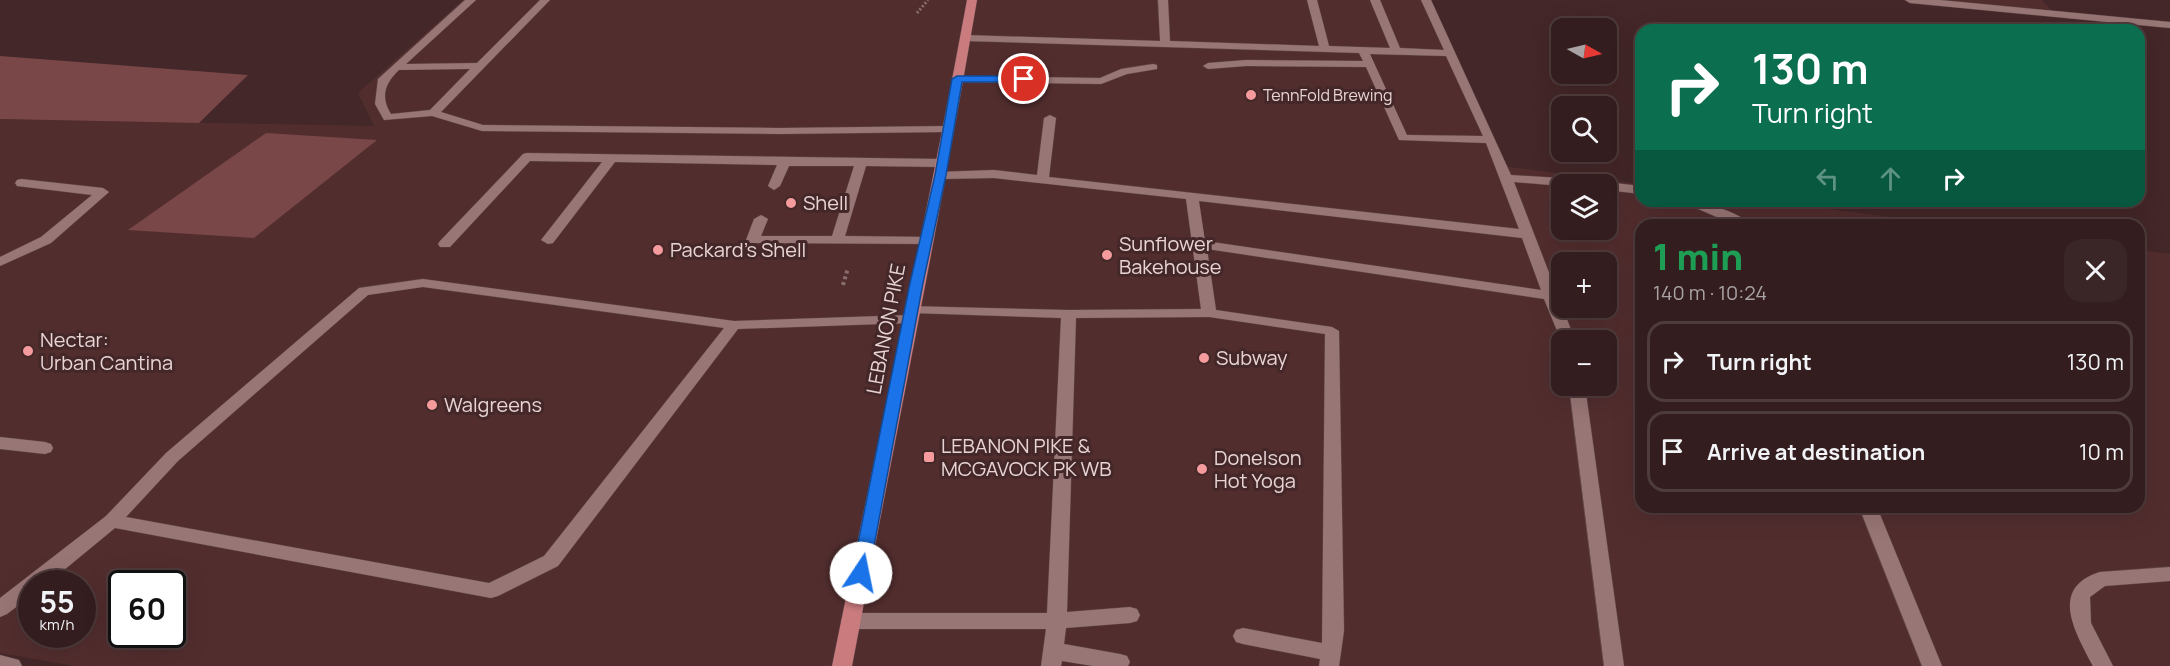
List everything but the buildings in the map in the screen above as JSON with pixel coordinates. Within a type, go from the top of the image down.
[{"type":"main road","name":"LEBANON PIKE","points":[[842,666],[942,169],[947,129],[972,0]]},
{"type":"street","points":[[471,0],[382,79],[378,98],[388,118],[434,113],[482,128],[779,131],[947,129]]},
{"type":"street","points":[[434,113],[544,0]]},
{"type":"street","points":[[1163,0],[1165,44]]},
{"type":"street","points":[[1312,0],[1325,49]]},
{"type":"street","points":[[1375,0],[1396,51]]},
{"type":"street","points":[[1426,0],[1506,178],[1563,330]]},
{"type":"street","points":[[1910,0],[2170,24]]},
{"type":"street","points":[[965,38],[1450,53]]},
{"type":"street","points":[[1363,50],[1403,138],[1490,140]]},
{"type":"street","points":[[1208,66],[1246,63],[1368,64]]},
{"type":"street","points":[[397,67],[479,66]]},
{"type":"street","points":[[957,79],[1101,81],[1125,71],[1153,67]]},
{"type":"street","points":[[1042,179],[1050,118]]},
{"type":"street","points":[[445,244],[527,157],[861,163],[942,169],[1526,234]]},
{"type":"street","points":[[548,240],[611,159]]},
{"type":"street","points":[[774,186],[785,162]]},
{"type":"street","points":[[837,240],[861,163]]},
{"type":"street","points":[[1506,178],[1551,181]]},
{"type":"street","points":[[0,262],[46,240],[103,192],[21,183]]},
{"type":"street","points":[[1617,187],[1635,189]]},
{"type":"street","points":[[1192,196],[1209,314]]},
{"type":"street","points":[[1702,207],[1734,219]]},
{"type":"street","points":[[761,219],[753,240],[926,240]]},
{"type":"street","points":[[1199,244],[1549,295]]},
{"type":"street","points":[[50,570],[112,521],[172,457],[364,291],[423,283],[734,325],[911,314],[1209,314],[1332,331],[1334,631],[1329,660],[1243,636]]},
{"type":"street","points":[[1069,314],[1057,621],[1052,659],[1120,662]]},
{"type":"street","points":[[112,521],[491,591],[551,561],[734,325]]},
{"type":"street","points":[[1578,396],[1614,666]]},
{"type":"street","points":[[0,443],[45,448]]},
{"type":"street","points":[[1870,513],[1932,666]]},
{"type":"street","points":[[2103,666],[2081,623],[2080,594],[2100,579],[2170,574]]},
{"type":"street","points":[[0,609],[18,595]]},
{"type":"street","points":[[851,621],[1057,621],[1130,615]]},
{"type":"street","points":[[0,663],[12,666]]},
{"type":"path","points":[[917,13],[928,0]]},
{"type":"shaded area","points":[[463,0],[1426,0],[1502,166],[1564,174],[1551,174],[1551,240],[1617,240],[1617,181],[1635,183],[1635,207],[1814,207],[1906,219],[1635,219],[1635,513],[2145,513],[2145,251],[2170,254],[2170,666],[75,666],[0,653],[0,119],[374,126],[358,93]]},
{"type":"shaded area","points":[[1910,0],[2042,0],[2055,14]]},
{"type":"shaded area","points":[[0,56],[248,75],[199,123],[0,119]]},
{"type":"shaded area","points":[[266,133],[377,140],[254,238],[128,230]]},
{"type":"place","name":"TennFold Brewing","points":[[1251,95]]},
{"type":"place","name":"Shell","points":[[791,203]]},
{"type":"place","name":"Packard's Shell","points":[[658,250]]},
{"type":"place","name":"Sunflower Bakehouse","points":[[1107,255]]},
{"type":"place","name":"Nectar: Urban Cantina","points":[[28,351]]},
{"type":"place","name":"Subway","points":[[1204,358]]},
{"type":"place","name":"Walgreens","points":[[432,405]]},
{"type":"place","name":"LEBANON PIKE & MCGAVOCK PK WB","points":[[929,457]]},
{"type":"place","name":"Donelson Hot Yoga","points":[[1202,469]]},
{"type":"route","points":[[861,573],[916,283],[941,175],[957,79],[1024,79]]}]
